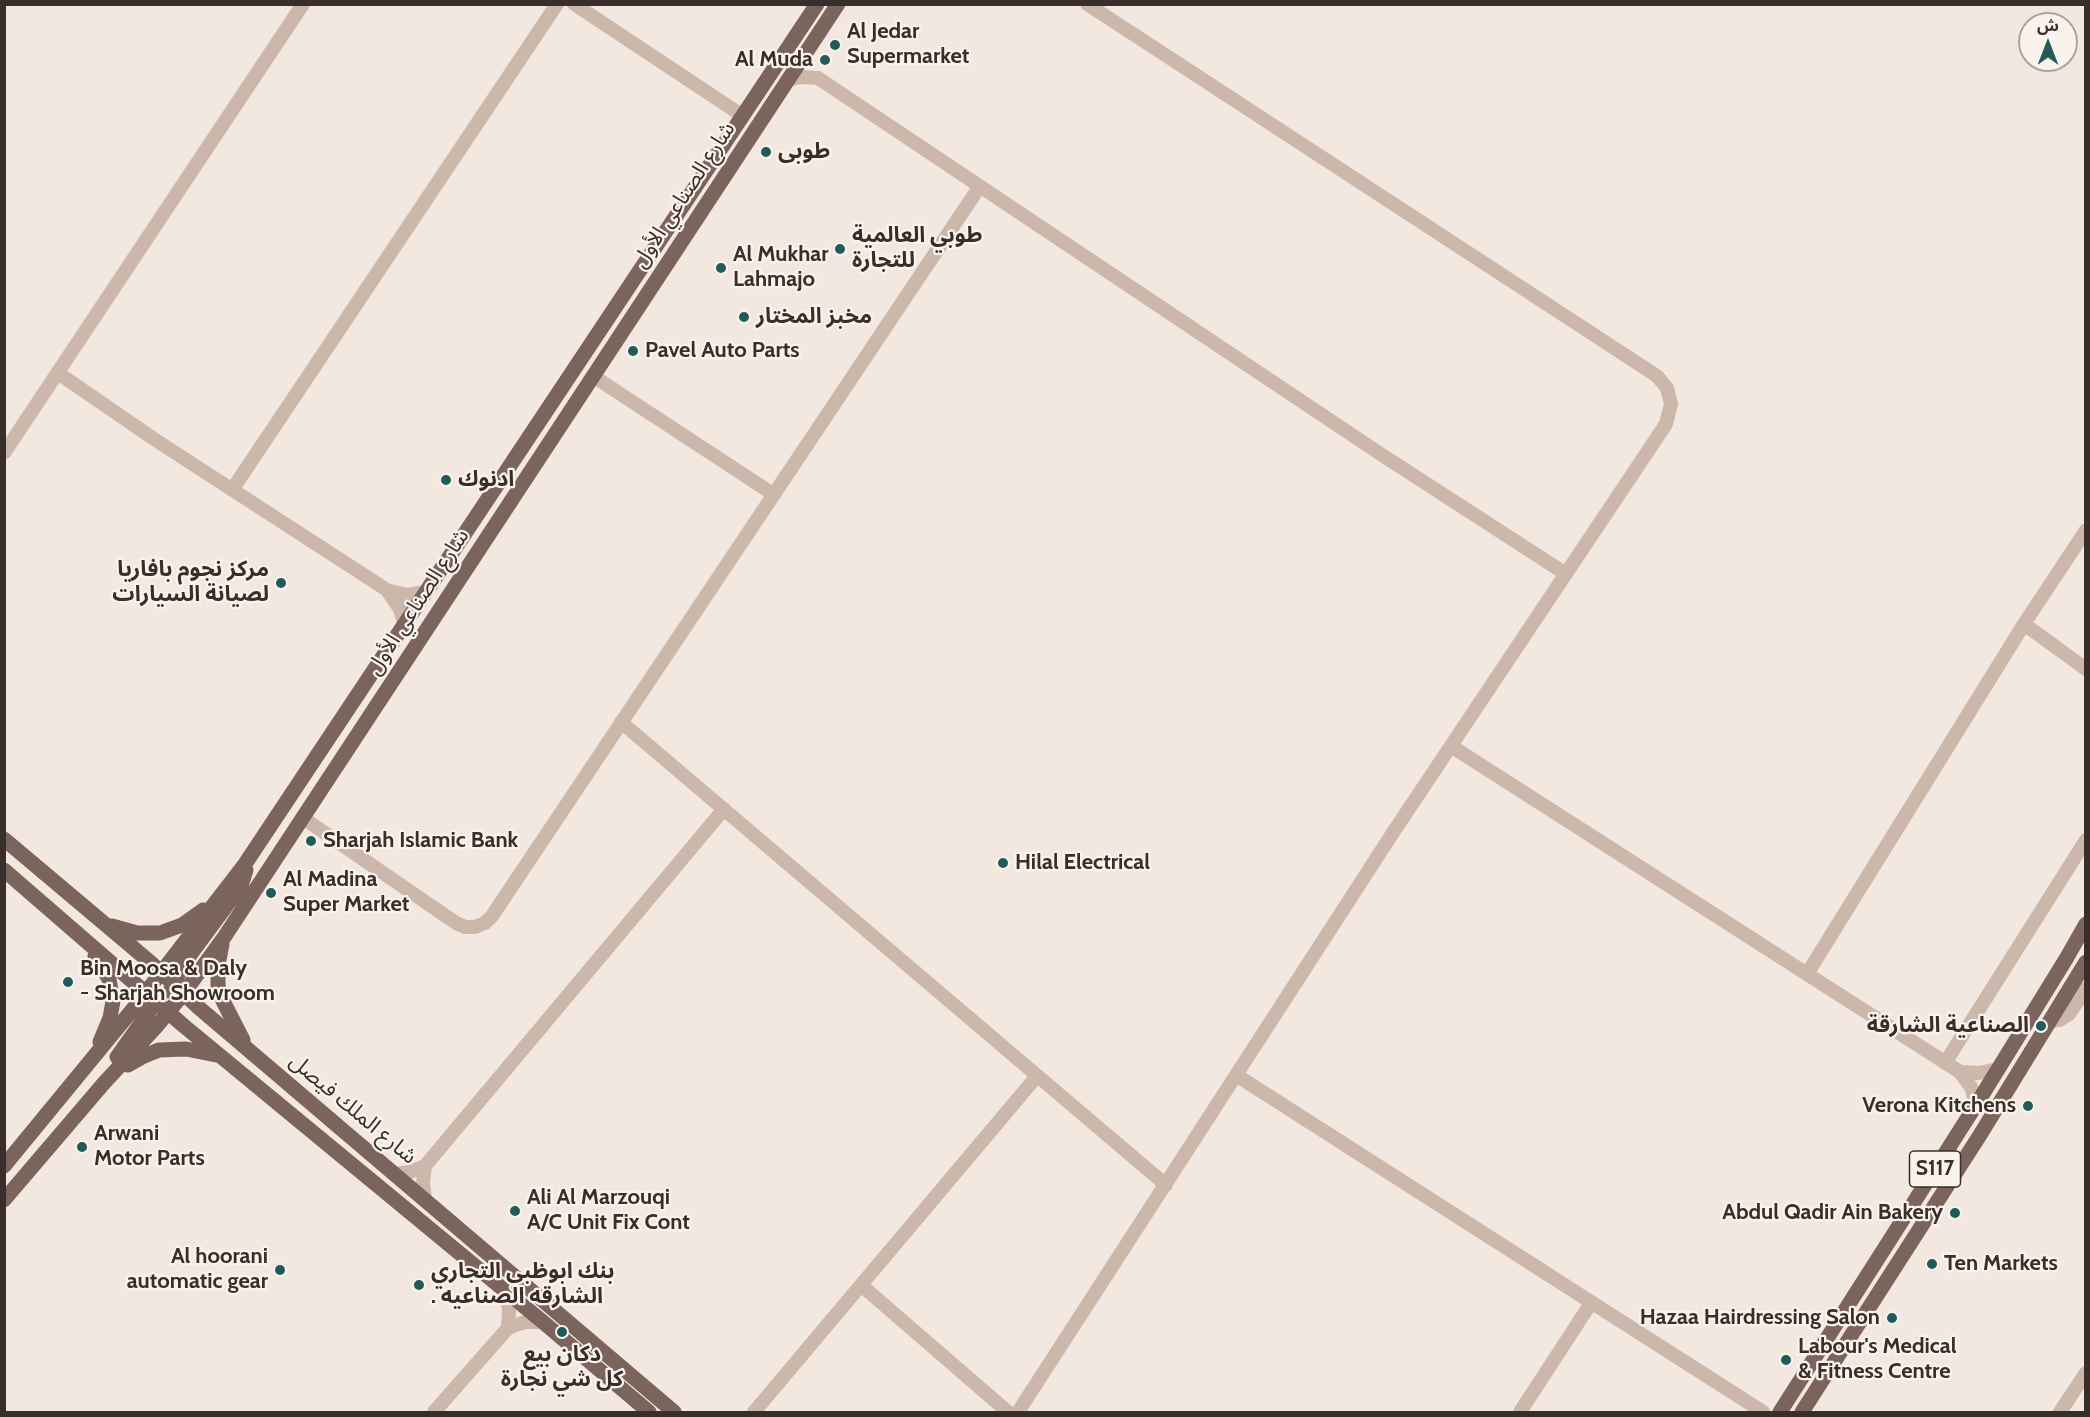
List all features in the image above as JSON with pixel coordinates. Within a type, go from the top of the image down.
[{"type":"main road","name":"شارع الصناعي الأول","points":[[172,984],[216,901],[245,864],[817,4]]},
{"type":"main road","name":"شارع الصناعي الأول","points":[[4,1166],[89,1065],[157,1003],[172,984],[223,939],[838,4]]},
{"type":"main road","name":"شارع الملك فيصل","points":[[4,839],[674,1413]]},
{"type":"main road","points":[[104,1083],[110,1066],[157,1003],[168,999],[172,984],[184,963],[241,886],[245,876],[245,864]]},
{"type":"main road","name":"شارع الملك فيصل","points":[[4,870],[157,1003],[543,1322],[649,1413]]},
{"type":"main road","points":[[107,925],[137,933],[160,933],[182,925],[216,901]]},
{"type":"main road","name":"S117","points":[[1780,1413],[1976,1105],[2085,924]]},
{"type":"main road","points":[[78,935],[104,970],[113,1000],[108,1026],[89,1065]]},
{"type":"main road","points":[[223,939],[218,965],[218,986],[223,1001],[247,1048]]},
{"type":"main road","name":"S117","points":[[1802,1413],[1953,1177],[2085,962]]},
{"type":"main road","points":[[4,1200],[104,1083],[137,1059],[159,1050],[186,1049],[220,1056]]},
{"type":"street","points":[[6,447],[58,373],[303,4]]},
{"type":"street","points":[[232,490],[557,4]]},
{"type":"street","points":[[574,4],[743,116]]},
{"type":"street","points":[[1018,1413],[1451,746],[1666,424],[1671,404],[1670,396],[1662,382],[1087,4]]},
{"type":"street","points":[[807,50],[818,78],[1379,453],[1566,574]]},
{"type":"street","points":[[787,80],[802,77],[818,78]]},
{"type":"street","points":[[303,818],[456,923],[465,927],[475,927],[485,923],[492,916],[980,186]]},
{"type":"street","points":[[58,373],[232,490],[387,590],[406,595],[425,592]]},
{"type":"street","points":[[593,376],[773,494]]},
{"type":"street","points":[[1807,974],[2024,624],[2085,530]]},
{"type":"street","points":[[387,590],[400,609],[404,623]]},
{"type":"street","points":[[2024,624],[2085,669]]},
{"type":"street","points":[[621,722],[1166,1185]]},
{"type":"street","points":[[1451,746],[1960,1072],[1971,1087],[1976,1105]]},
{"type":"street","points":[[395,1174],[410,1172],[425,1166],[724,809]]},
{"type":"street","points":[[1945,1063],[2085,840]]},
{"type":"street","points":[[2050,1021],[2060,1020],[2069,1014],[2085,989]]},
{"type":"street","points":[[1960,1072],[1979,1073],[1998,1069]]},
{"type":"street","points":[[1236,1075],[1763,1413]]},
{"type":"street","points":[[754,1413],[1037,1076]]},
{"type":"street","points":[[425,1166],[423,1182],[425,1200]]},
{"type":"street","points":[[861,1285],[1008,1413]]},
{"type":"street","points":[[507,1293],[508,1328]]},
{"type":"street","points":[[1520,1413],[1591,1302]]},
{"type":"street","points":[[434,1413],[508,1328],[525,1322],[543,1322]]},
{"type":"street","points":[[2060,1413],[2085,1373]]},
{"type":"place","name":"Al Jedar Supermarket","points":[[835,45]]},
{"type":"place","name":"Al Muda","points":[[825,60]]},
{"type":"place","name":"طوبى","points":[[766,152]]},
{"type":"place","name":"طوبي العالمية للتجارة","points":[[840,249]]},
{"type":"place","name":"Al Mukhar Lahmajo","points":[[721,268]]},
{"type":"place","name":"مخبز المختار","points":[[744,317]]},
{"type":"place","name":"Pavel Auto Parts","points":[[633,351]]},
{"type":"place","name":"ادنوك","points":[[446,480]]},
{"type":"place","name":"مركز نجوم بافاريا لصيانة السيارات","points":[[281,583]]},
{"type":"place","name":"Sharjah Islamic Bank","points":[[311,841]]},
{"type":"place","name":"Hilal Electrical","points":[[1003,863]]},
{"type":"place","name":"Al Madina Super Market","points":[[271,893]]},
{"type":"place","name":"Bin Moosa & Daly - Sharjah Showroom","points":[[68,982]]},
{"type":"place","name":"الصناعية الشارقة","points":[[2041,1026]]},
{"type":"place","name":"Verona Kitchens","points":[[2028,1106]]},
{"type":"place","name":"Arwani Motor Parts","points":[[82,1147]]},
{"type":"place","name":"Ali Al Marzouqi A/C Unit Fix Cont","points":[[515,1211]]},
{"type":"place","name":"Abdul Qadir Ain Bakery","points":[[1955,1213]]},
{"type":"place","name":"Ten Markets","points":[[1932,1264]]},
{"type":"place","name":"Al hoorani automatic gear","points":[[280,1270]]},
{"type":"place","name":"بنك ابوظبي التجاري . الشارقه الصناعيه","points":[[419,1285]]},
{"type":"place","name":"Hazaa Hairdressing Salon","points":[[1892,1318]]},
{"type":"place","name":"دكان بيع كل شي نجارة","points":[[562,1332]]},
{"type":"place","name":"Labour's Medical & Fitness Centre","points":[[1786,1360]]}]
